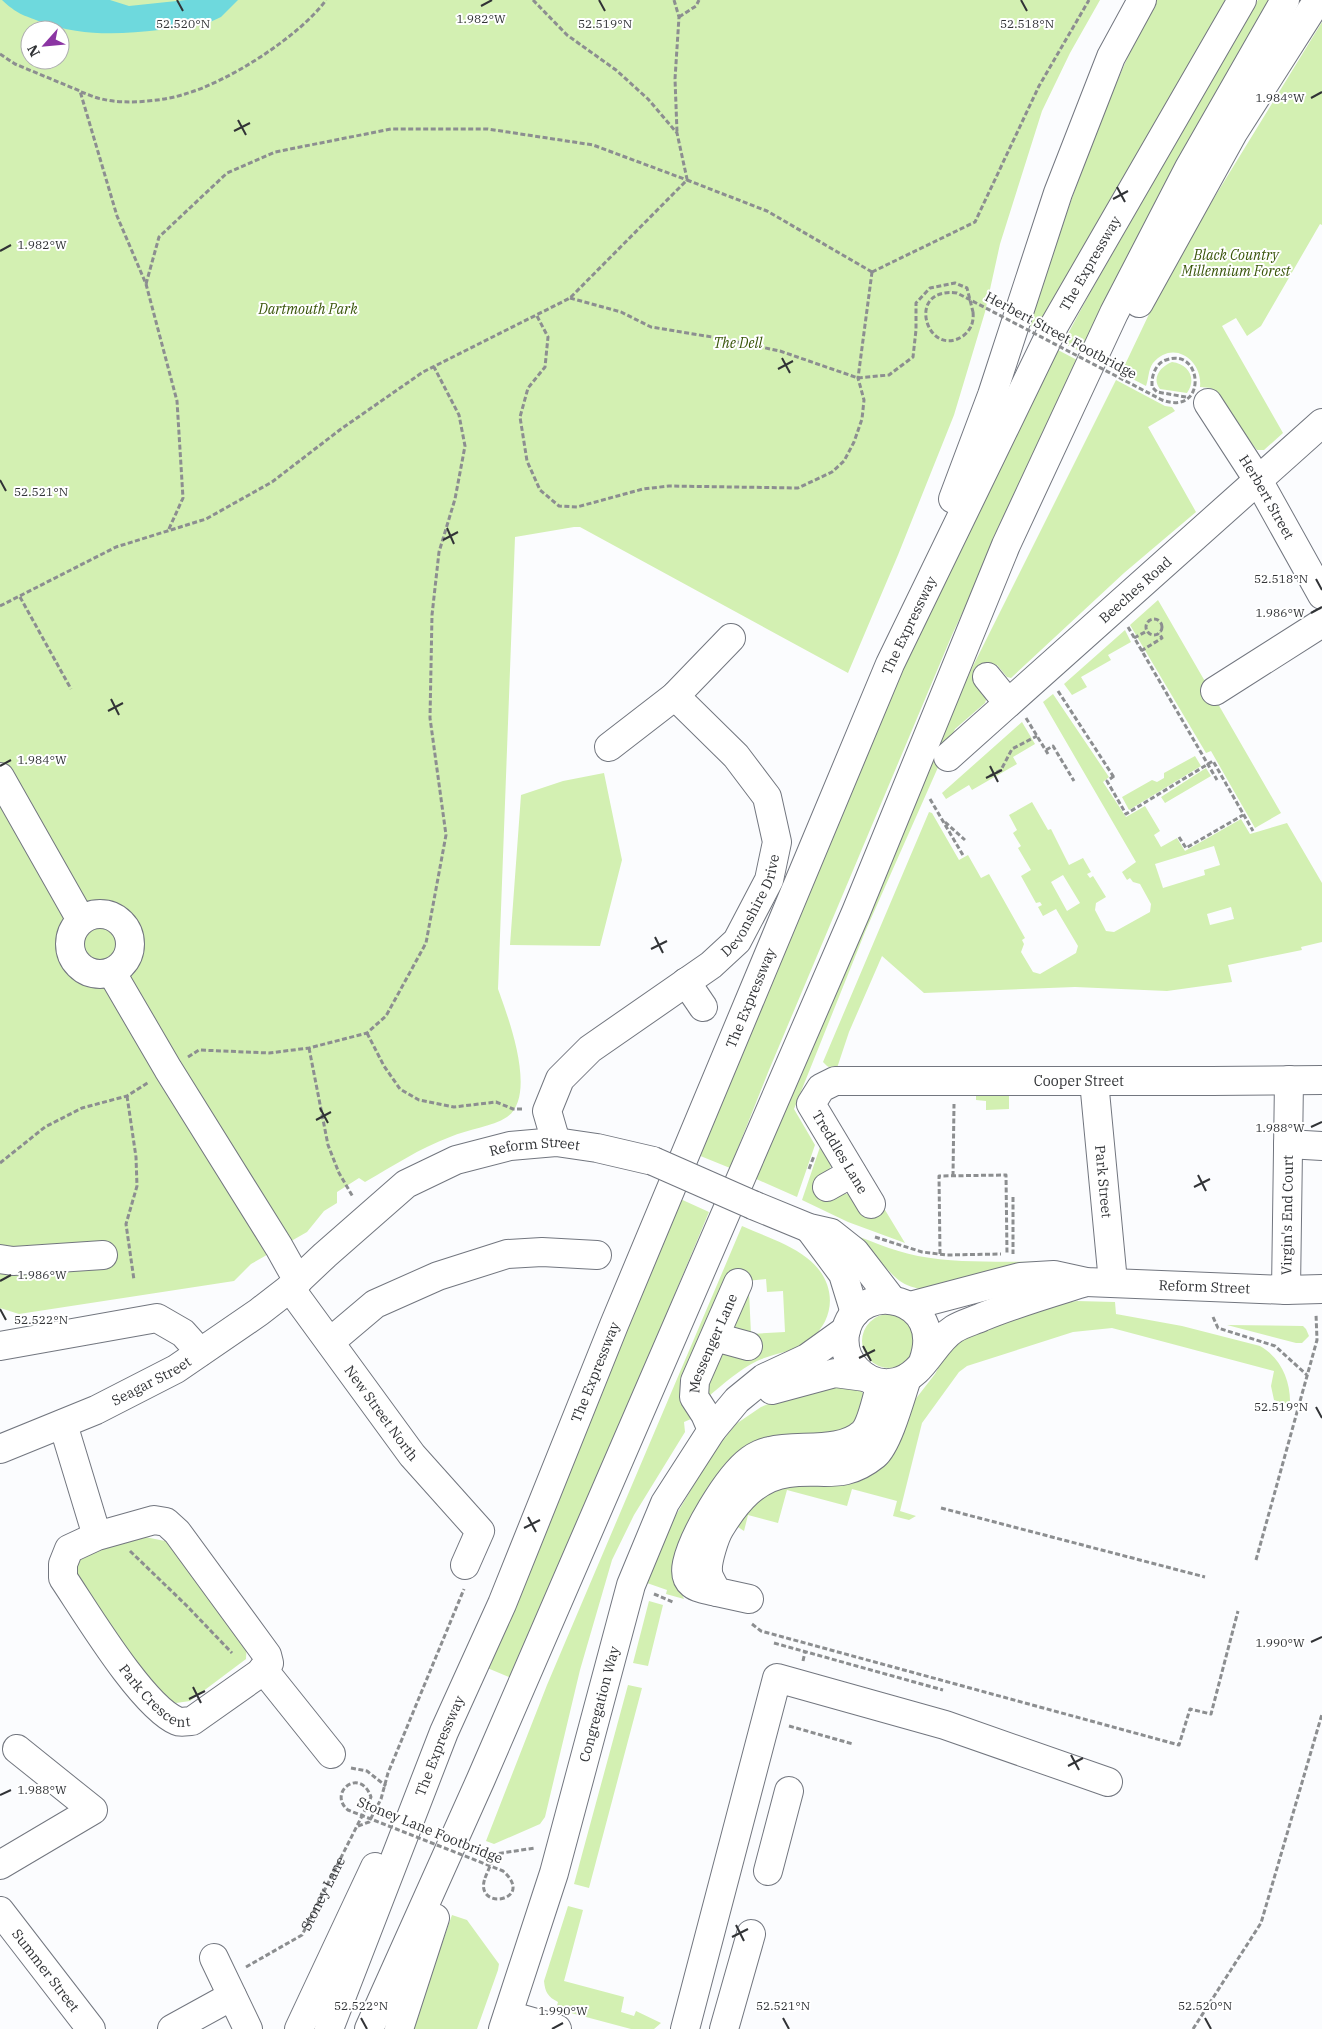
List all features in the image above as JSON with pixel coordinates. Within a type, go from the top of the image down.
[{"type":"main road","points":[[890,664],[992,395],[1058,193],[1111,57],[1142,0]]},
{"type":"main road","name":"The Expressway","points":[[329,2029],[444,1732],[502,1604],[614,1325],[890,664],[1055,324],[1242,0]]},
{"type":"main road","points":[[369,2029],[481,1779],[856,912],[1006,545],[1114,312],[1189,168],[1285,0]]},
{"type":"main road","points":[[1006,545],[1233,133],[1312,9],[1320,0]]},
{"type":"main road","name":"Herbert Street","points":[[1208,403],[1258,480],[1322,595]]},
{"type":"main road","name":"Beeches Road","points":[[948,757],[1016,709],[1258,480],[1322,423]]},
{"type":"main road","points":[[1215,691],[1322,624]]},
{"type":"main road","points":[[609,747],[675,696],[730,638]]},
{"type":"main road","points":[[987,677],[1016,709]]},
{"type":"main road","name":"Devonshire Drive","points":[[547,1111],[560,1079],[590,1049],[711,965],[737,941],[769,880],[777,842],[767,797],[736,756],[675,696]]},
{"type":"main road","points":[[0,777],[81,920]]},
{"type":"main road","points":[[101,914],[120,921],[130,939],[127,959],[112,973],[95,975],[79,967],[70,951],[71,934],[81,920],[101,914]]},
{"type":"main road","name":"New Street North","points":[[112,973],[168,1069],[279,1248],[294,1285],[330,1342],[412,1455],[484,1523],[465,1565]]},
{"type":"main road","points":[[686,982],[703,1007]]},
{"type":"main road","name":"Virgin's End Court","points":[[1286,1290],[1289,1080]]},
{"type":"main road","name":"Cooper Street","points":[[835,1081],[1322,1080]]},
{"type":"main road","name":"Treddles Lane","points":[[835,1081],[821,1088],[811,1104],[871,1204]]},
{"type":"main road","name":"Park Street","points":[[1094,1081],[1113,1282]]},
{"type":"main road","points":[[547,1111],[556,1142]]},
{"type":"main road","name":"Reform Street","points":[[294,1285],[406,1184],[456,1160],[510,1146],[556,1142],[597,1148],[652,1161],[810,1228],[831,1233],[855,1252],[901,1303],[919,1315],[926,1325],[928,1348],[894,1375]]},
{"type":"main road","points":[[1288,1144],[1322,1146]]},
{"type":"main road","points":[[828,1187],[852,1173]]},
{"type":"main road","points":[[810,1228],[843,1274],[851,1322],[845,1341],[847,1353],[853,1366],[894,1375]]},
{"type":"main road","points":[[330,1342],[375,1304],[438,1276],[507,1254],[542,1252],[596,1255]]},
{"type":"main road","points":[[0,1259],[13,1262],[103,1255]]},
{"type":"main road","name":"Reform Street","points":[[851,1322],[871,1302],[901,1303],[1020,1277],[1054,1275],[1086,1282],[1286,1290],[1319,1302]]},
{"type":"main road","name":"Reform Street","points":[[894,1375],[953,1329],[1012,1305],[1086,1282]]},
{"type":"main road","name":"Messenger Lane","points":[[712,1430],[705,1414],[694,1397],[695,1381],[738,1283]]},
{"type":"main road","name":"Seagar Street","points":[[0,1449],[63,1424],[130,1394],[176,1369],[259,1312],[294,1285]]},
{"type":"main road","points":[[0,1346],[157,1318],[183,1333],[200,1352]]},
{"type":"main road","name":"Congregation Way","points":[[505,2022],[554,1873],[634,1576],[665,1503],[712,1430],[737,1400],[764,1378],[807,1358],[851,1322]]},
{"type":"main road","points":[[714,1337],[748,1346]]},
{"type":"main road","points":[[737,1400],[807,1379],[835,1373],[894,1375]]},
{"type":"main road","points":[[750,1611],[717,1592],[708,1571],[714,1537],[730,1511],[752,1488],[770,1478],[789,1473],[841,1472],[858,1466],[877,1453],[893,1423],[894,1375]]},
{"type":"main road","points":[[63,1424],[97,1536]]},
{"type":"main road","name":"Park Crescent","points":[[154,1520],[166,1522],[177,1532],[267,1654],[269,1663],[264,1669],[192,1721],[179,1723],[166,1715],[138,1687],[63,1578],[63,1564],[69,1549],[97,1536],[154,1520]]},
{"type":"main road","points":[[264,1669],[331,1754]]},
{"type":"main road","points":[[684,2029],[777,1678],[946,1725],[1108,1782]]},
{"type":"main road","points":[[299,2029],[359,1898],[444,1732]]},
{"type":"main road","points":[[0,1865],[93,1810],[17,1749]]},
{"type":"main road","points":[[399,2029],[481,1779]]},
{"type":"main road","points":[[735,1833],[772,1858],[790,1791]]},
{"type":"main road","name":"Summer Street","points":[[4,1925],[91,2029]]},
{"type":"main road","points":[[724,2029],[759,1936],[743,2029]]},
{"type":"main road","points":[[172,2029],[224,1978],[248,2029]]},
{"type":"main road","points":[[505,2022],[557,2029]]},
{"type":"path","points":[[0,54],[15,64],[104,100],[146,101],[186,94],[220,80],[262,56],[294,33],[319,10],[326,0]]},
{"type":"path","points":[[533,0],[567,34],[616,70],[648,98],[677,132]]},
{"type":"path","points":[[674,0],[679,17],[675,79],[677,132],[688,180]]},
{"type":"path","points":[[679,17],[696,6],[699,0]]},
{"type":"path","points":[[872,272],[975,222],[1039,86],[1090,0]]},
{"type":"path","points":[[80,91],[117,216],[146,284],[177,401],[183,498],[168,531]]},
{"type":"path","points":[[146,284],[159,237],[227,173],[275,152],[391,129],[488,129],[593,145],[767,210],[872,272]]},
{"type":"path","points":[[0,606],[116,547],[206,519],[272,482],[341,429],[423,372],[570,298],[688,180]]},
{"type":"path","points":[[537,316],[548,337],[545,367],[528,388],[520,417],[527,461],[540,490],[559,506],[576,507],[642,489],[669,486],[798,488],[832,472],[844,461],[854,442],[862,419],[864,400],[858,378],[872,272]]},
{"type":"path","name":"Herbert Street Footbridge","points":[[858,378],[889,375],[913,358],[916,302],[930,288],[955,283],[967,288],[973,312],[972,325],[968,332],[955,340],[939,338],[928,327],[925,311],[934,297],[940,293],[956,293],[1169,403],[1177,403],[1190,397],[1196,384],[1193,369],[1188,363],[1174,358],[1161,363],[1152,374],[1152,386],[1157,392],[1199,399],[1208,403]]},
{"type":"path","points":[[570,298],[621,312],[651,327],[780,351],[858,378]]},
{"type":"path","points":[[0,1163],[45,1127],[82,1108],[127,1096],[199,1050],[269,1053],[309,1048],[367,1033],[386,1016],[426,943],[446,835],[430,718],[432,615],[439,552],[455,499],[465,446],[459,415],[434,367]]},
{"type":"path","points":[[20,596],[71,689]]},
{"type":"path","points":[[1147,630],[1148,623],[1156,619],[1162,624],[1162,629],[1159,633]]},
{"type":"path","points":[[1126,623],[1218,780]]},
{"type":"path","points":[[1134,638],[1147,630]]},
{"type":"path","points":[[1147,630],[1151,634],[1159,633]]},
{"type":"path","points":[[1141,650],[1162,638],[1159,633]]},
{"type":"path","points":[[1055,686],[1115,778],[1107,781],[1126,814],[1213,761],[1252,830]]},
{"type":"path","points":[[1016,709],[1038,736],[1048,754]]},
{"type":"path","points":[[990,776],[1001,770],[1012,749],[1038,736]]},
{"type":"path","points":[[1046,750],[1053,746],[1074,781]]},
{"type":"path","points":[[930,798],[964,857]]},
{"type":"path","points":[[1179,837],[1186,848],[1243,815]]},
{"type":"path","points":[[942,820],[966,840]]},
{"type":"path","points":[[367,1033],[384,1066],[400,1089],[419,1100],[454,1107],[496,1102],[513,1109],[547,1111]]},
{"type":"path","points":[[309,1048],[328,1145],[338,1173],[369,1216]]},
{"type":"path","points":[[127,1096],[136,1157],[137,1186],[126,1224],[134,1280]]},
{"type":"path","points":[[953,1176],[954,1099]]},
{"type":"path","points":[[940,1254],[939,1176],[1006,1175],[1007,1254]]},
{"type":"path","points":[[1012,1197],[1013,1254]]},
{"type":"path","points":[[867,1234],[911,1249],[940,1254],[1023,1254]]},
{"type":"path","points":[[1256,1560],[1317,1340],[1319,1302]]},
{"type":"path","points":[[1213,1317],[1218,1328],[1275,1346],[1307,1375]]},
{"type":"path","points":[[941,1508],[1205,1577]]},
{"type":"path","points":[[358,1826],[369,1822],[386,1786],[388,1773],[469,1578],[465,1565]]},
{"type":"path","points":[[648,1591],[674,1602]]},
{"type":"path","points":[[750,1611],[761,1632],[1180,1745],[1190,1709],[1211,1714],[1238,1611]]},
{"type":"path","points":[[774,1643],[944,1690]]},
{"type":"path","points":[[1193,2029],[1261,1923],[1322,1714]]},
{"type":"path","points":[[786,1725],[854,1744]]},
{"type":"path","name":"Stoney Lane Footbridge","points":[[367,1806],[371,1797],[368,1788],[363,1784],[348,1784],[342,1790],[342,1806],[348,1810],[504,1871],[511,1878],[514,1885],[512,1892],[506,1898],[499,1900],[491,1898],[483,1884],[485,1878],[495,1854],[540,1848]]},
{"type":"path","name":"Stoney Lane","points":[[224,1978],[302,1934],[367,1806]]},
{"type":"green space","name":"Dartmouth Park","points":[[0,0],[1100,0],[1070,53],[1042,111],[1000,244],[985,312],[954,415],[848,673],[580,527],[515,537],[498,989],[518,1055],[520,1092],[516,1106],[507,1117],[428,1146],[365,1182],[359,1178],[337,1192],[337,1203],[324,1211],[307,1232],[251,1264],[234,1281],[19,1314],[0,1308]]},
{"type":"green space","points":[[1156,0],[1226,0],[1039,330],[1028,325],[1071,201],[1118,79]]},
{"type":"green space","points":[[1258,0],[1269,0],[1172,174],[1081,352],[1063,343],[1091,291]]},
{"type":"green space","name":"Black Country Millennium Forest","points":[[1322,22],[1322,225],[1320,224],[1261,326],[1247,336],[1236,318],[1222,326],[1283,433],[1264,450],[1257,450],[1234,421],[1216,392],[1211,388],[1200,387],[1200,377],[1197,368],[1185,356],[1169,353],[1161,356],[1151,366],[1146,386],[1121,373],[1171,268]]},
{"type":"green space","points":[[1058,350],[1079,361],[952,635],[769,1070],[730,1168],[698,1155],[872,738],[952,562]]},
{"type":"green space","points":[[1172,362],[1183,366],[1190,373],[1191,383],[1187,393],[1160,389],[1157,385],[1158,373],[1164,366]]},
{"type":"green space","points":[[1116,380],[1165,406],[1172,407],[1175,411],[1148,427],[1196,512],[1124,573],[1011,678],[1007,677],[997,665],[980,681],[987,697],[985,703],[955,729],[865,932],[794,1109],[815,1145],[797,1197],[754,1178],[943,726]]},
{"type":"green space","points":[[1158,600],[1281,813],[1255,828],[1211,751],[1206,753],[1130,625]]},
{"type":"green space","points":[[1125,630],[1131,642],[1108,655],[1111,660],[1081,677],[1087,687],[1072,695],[1064,684]]},
{"type":"green space","points":[[1053,694],[1109,777],[1103,782],[1126,817],[1145,806],[1160,831],[1154,835],[1161,847],[1177,838],[1185,851],[1241,819],[1250,834],[1287,823],[1322,883],[1322,942],[1301,947],[1302,950],[1228,965],[1232,982],[1167,991],[1075,987],[924,993],[882,956],[849,1032],[836,1071],[827,1066],[823,1062],[929,812],[932,813],[959,860],[968,855],[981,878],[989,874],[1025,938],[1022,940],[1024,944],[1021,952],[1033,972],[1040,974],[1076,953],[1078,946],[1056,909],[1043,916],[1038,907],[1042,905],[1040,902],[1036,903],[1021,876],[1031,870],[1018,848],[1021,846],[1013,833],[1017,830],[1009,815],[1032,802],[1048,830],[1051,829],[1069,865],[1083,858],[1091,872],[1087,874],[1090,878],[1093,876],[1106,897],[1096,903],[1095,910],[1106,931],[1114,932],[1150,912],[1151,904],[1140,884],[1133,882],[1130,878],[1127,880],[1122,872],[1136,862],[1043,702]],"holes":[[[1214,846],[1220,865],[1204,870],[1205,875],[1163,888],[1155,864]],[[1063,875],[1080,903],[1067,911],[1051,882]],[[1231,907],[1234,919],[1210,925],[1207,914]]]},
{"type":"green space","points":[[1022,722],[1035,744],[1013,757],[1017,764],[972,790],[969,785],[946,799],[942,793]]},
{"type":"green space","points":[[1195,756],[1201,766],[1129,810],[1122,797],[1152,780],[1157,782],[1164,778],[1164,773]]},
{"type":"green space","points":[[1206,768],[1211,776],[1165,803],[1161,797]]},
{"type":"green space","points":[[604,773],[622,860],[600,946],[510,945],[521,795],[563,781]]},
{"type":"green space","points":[[1009,1092],[1009,1109],[986,1110],[986,1101],[976,1100],[976,1095]]},
{"type":"green space","points":[[821,1144],[830,1158],[831,1164],[828,1172],[838,1191],[882,1205],[905,1243],[848,1222],[802,1200]]},
{"type":"green space","points":[[676,1197],[709,1212],[617,1433],[511,1678],[485,1667]]},
{"type":"green space","points":[[742,1226],[792,1248],[817,1267],[824,1277],[830,1299],[825,1321],[819,1331],[804,1344],[757,1361],[731,1378],[708,1397],[701,1382],[738,1332],[734,1326],[749,1292],[751,1334],[785,1332],[783,1291],[767,1292],[766,1279],[746,1281],[685,1405],[691,1419],[684,1422],[685,1432],[634,1515],[612,1560],[580,1670],[545,1817],[540,1824],[494,1844],[486,1841],[547,1685]]},
{"type":"green space","points":[[842,1230],[899,1251],[934,1259],[1052,1262],[925,1290],[903,1283]]},
{"type":"green space","points":[[1077,1301],[1115,1302],[1116,1314],[1182,1326],[1260,1346],[1274,1357],[1283,1371],[1289,1387],[1290,1405],[1274,1400],[1271,1386],[1274,1371],[1112,1328],[1073,1332],[967,1366],[959,1372],[922,1423],[900,1511],[916,1516],[909,1520],[893,1516],[897,1501],[852,1489],[847,1506],[787,1490],[778,1523],[748,1515],[744,1531],[738,1527],[737,1521],[747,1504],[914,1401],[935,1374],[948,1350],[958,1338],[1037,1307]]},
{"type":"green space","points":[[889,1314],[899,1316],[908,1322],[914,1331],[916,1341],[914,1351],[908,1360],[899,1366],[889,1368],[879,1366],[870,1360],[864,1351],[862,1341],[864,1331],[870,1322],[879,1316]]},
{"type":"green space","points":[[1227,1325],[1303,1326],[1309,1336],[1302,1343],[1296,1343]]},
{"type":"green space","points":[[851,1382],[864,1394],[861,1419],[844,1433],[753,1443],[676,1581],[684,1599],[666,1594],[667,1590],[647,1583],[673,1520],[713,1453],[736,1424],[761,1407],[783,1398]]},
{"type":"green space","points":[[140,1536],[165,1541],[186,1559],[247,1640],[246,1659],[190,1701],[176,1703],[154,1695],[72,1578],[76,1562],[94,1549]]},
{"type":"green space","points":[[649,1601],[663,1605],[648,1666],[633,1663]]},
{"type":"green space","points":[[628,1685],[642,1688],[589,1888],[574,1884]]},
{"type":"green space","points":[[568,1906],[583,1910],[564,1981],[624,1997],[621,2012],[634,2016],[636,2011],[661,2023],[654,2029],[631,2029],[556,2009],[558,2002],[548,1994],[544,1981]]},
{"type":"green space","points":[[452,1915],[467,1920],[499,1964],[498,1970],[477,2029],[412,2029]]},
{"type":"water","points":[[2,0],[110,0],[129,6],[186,0],[238,0],[221,17],[208,23],[124,33],[82,32],[70,30],[70,20],[36,20],[7,5]]},
{"type":"park label","name":"The Dell","points":[[738,343]]}]
